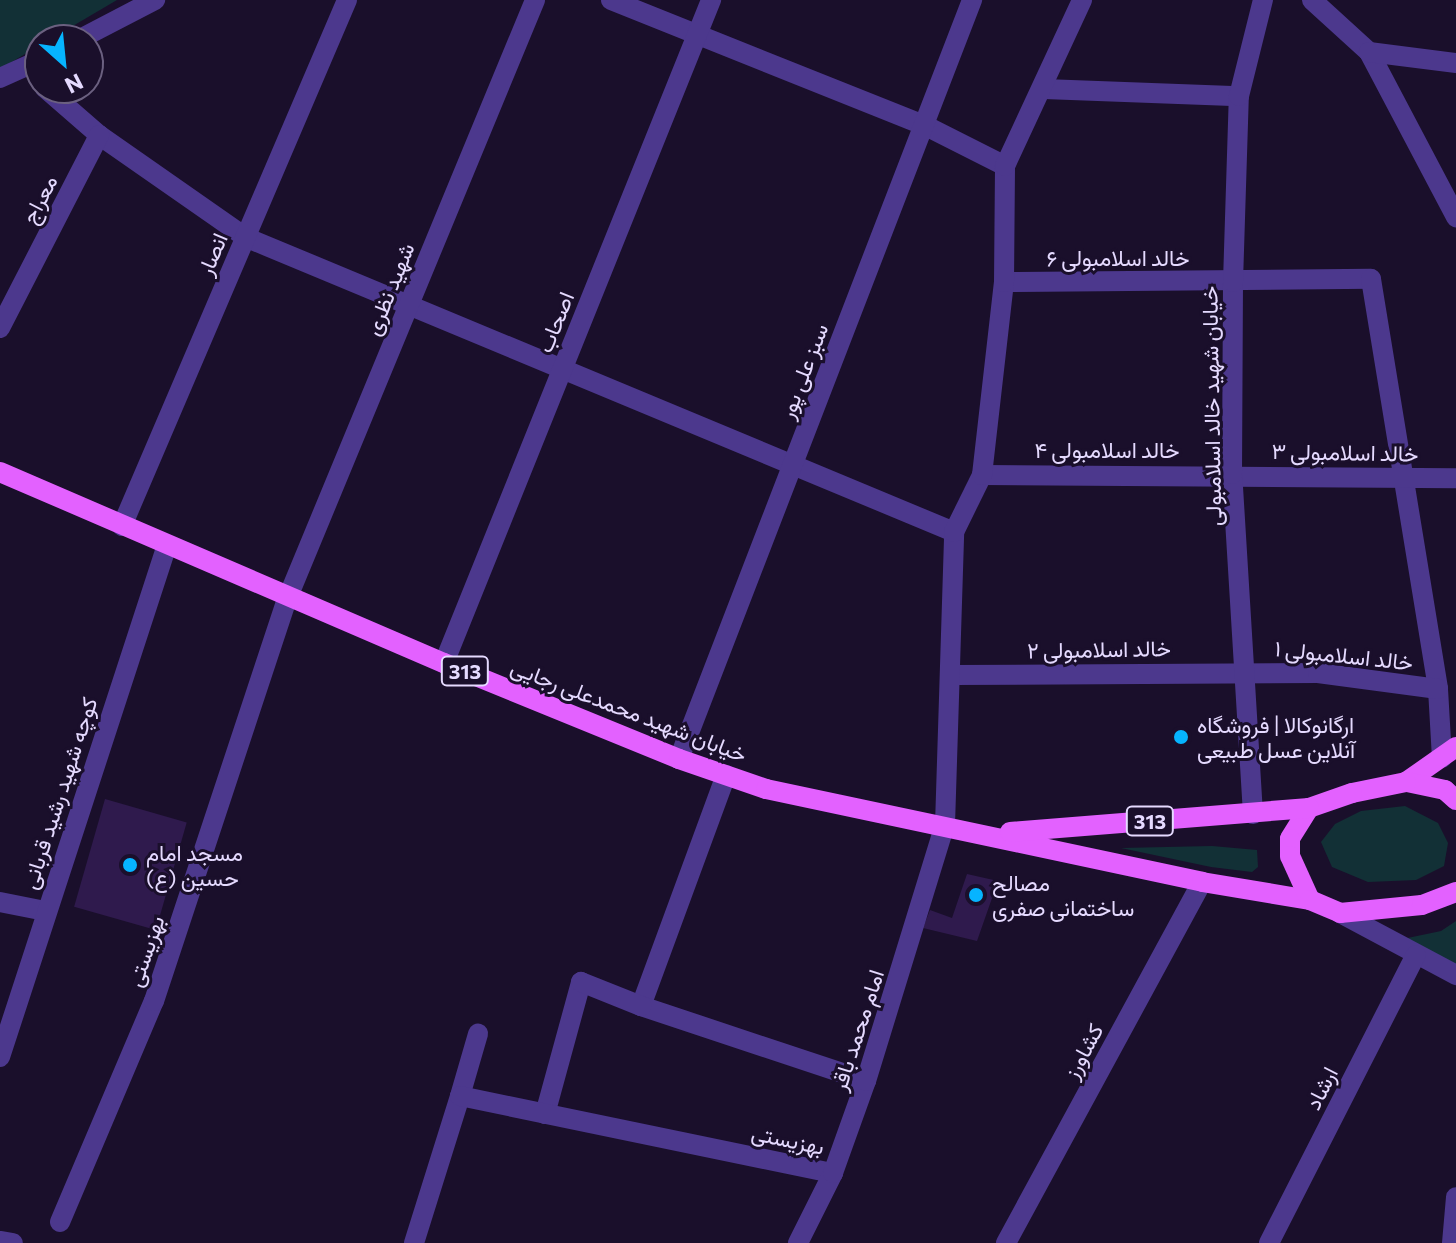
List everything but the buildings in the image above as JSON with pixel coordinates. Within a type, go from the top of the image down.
[{"type":"main road","name":"خیابان شهید محمدعلی رجایی","points":[[0,472],[444,663],[679,759],[766,789],[990,834],[1202,882],[1310,900],[1340,913]]},
{"type":"main road","points":[[1406,782],[1449,752]]},
{"type":"main road","name":"خیابان شهید محمدعلی رجایی","points":[[990,834],[1309,808],[1406,782]]},
{"type":"main road","points":[[1406,782],[1445,790],[1456,800]]},
{"type":"main road","points":[[1309,808],[1290,839],[1290,856],[1310,900]]},
{"type":"main road","points":[[1340,913],[1422,905],[1456,892]]},
{"type":"street","points":[[104,26],[155,0]]},
{"type":"street","name":"انصار","points":[[122,526],[347,0]]},
{"type":"street","name":"شهید نظری","points":[[288,597],[535,0]]},
{"type":"street","points":[[611,0],[699,32],[924,125],[1005,166]]},
{"type":"street","name":"اصحاب","points":[[444,663],[711,0]]},
{"type":"street","name":"سبز علی پور","points":[[679,759],[972,0]]},
{"type":"street","points":[[63,104],[99,135],[245,237],[410,303],[954,532],[982,475],[1004,282],[1005,166],[1044,89],[1082,0]]},
{"type":"street","name":"خیابان شهید خالد اسلامبولی","points":[[1253,814],[1232,474],[1233,282],[1239,96],[1263,0]]},
{"type":"street","points":[[1312,0],[1369,52],[1456,217]]},
{"type":"street","points":[[1369,52],[1456,63]]},
{"type":"street","points":[[0,78],[24,68]]},
{"type":"street","points":[[1044,89],[1239,96]]},
{"type":"street","name":"معراج","points":[[0,328],[99,135]]},
{"type":"street","name":"خالد اسلامبولی ۶","points":[[1004,282],[1371,279],[1401,477]]},
{"type":"street","name":"خالد اسلامبولی ۳","points":[[1232,474],[1456,478]]},
{"type":"street","name":"خالد اسلامبولی ۴","points":[[982,475],[1232,474]]},
{"type":"street","points":[[1401,477],[1449,752]]},
{"type":"street","name":"امام محمد باقر","points":[[798,1243],[833,1173],[866,1081],[945,825],[953,675],[954,532]]},
{"type":"street","name":"کوچه شهید رشید قربانی","points":[[0,1057],[45,911],[167,545]]},
{"type":"street","name":"بهزیستی","points":[[60,1222],[154,1001],[288,597]]},
{"type":"street","name":"خالد اسلامبولی ۲","points":[[953,675],[1245,671]]},
{"type":"street","name":"خالد اسلامبولی ۱","points":[[1245,671],[1318,673],[1438,689]]},
{"type":"street","points":[[641,1006],[726,775]]},
{"type":"street","name":"کشاورز","points":[[1006,1243],[1202,882]]},
{"type":"street","points":[[0,902],[45,911]]},
{"type":"street","points":[[1340,913],[1456,975]]},
{"type":"street","name":"ارشاد","points":[[1269,1243],[1416,955]]},
{"type":"street","points":[[545,1114],[581,982],[641,1006],[866,1081]]},
{"type":"street","points":[[414,1243],[478,1034]]},
{"type":"street","name":"بهزیستی","points":[[460,1096],[833,1173]]},
{"type":"street","points":[[1452,1243],[1456,1197]]},
{"type":"street","points":[[0,1241],[13,1243]]},
{"type":"green space","points":[[0,0],[117,0],[76,24],[24,24],[24,55],[0,69]]},
{"type":"green space","points":[[1405,806],[1438,823],[1448,843],[1444,866],[1416,880],[1368,882],[1332,867],[1321,842],[1335,824],[1361,811]]},
{"type":"green space","points":[[1212,846],[1257,850],[1258,867],[1252,872],[1211,867],[1121,848]]},
{"type":"green space","points":[[1456,921],[1456,969],[1398,940],[1441,931]]},
{"type":"place","name":"ارگانوکالا | فروشگاه آنلاین عسل طبیعی","points":[[1181,737]]},
{"type":"place","name":"مسجد امام حسین (ع)","points":[[130,865]]},
{"type":"place","name":"مصالح ساختمانی صفری","points":[[976,895]]}]
